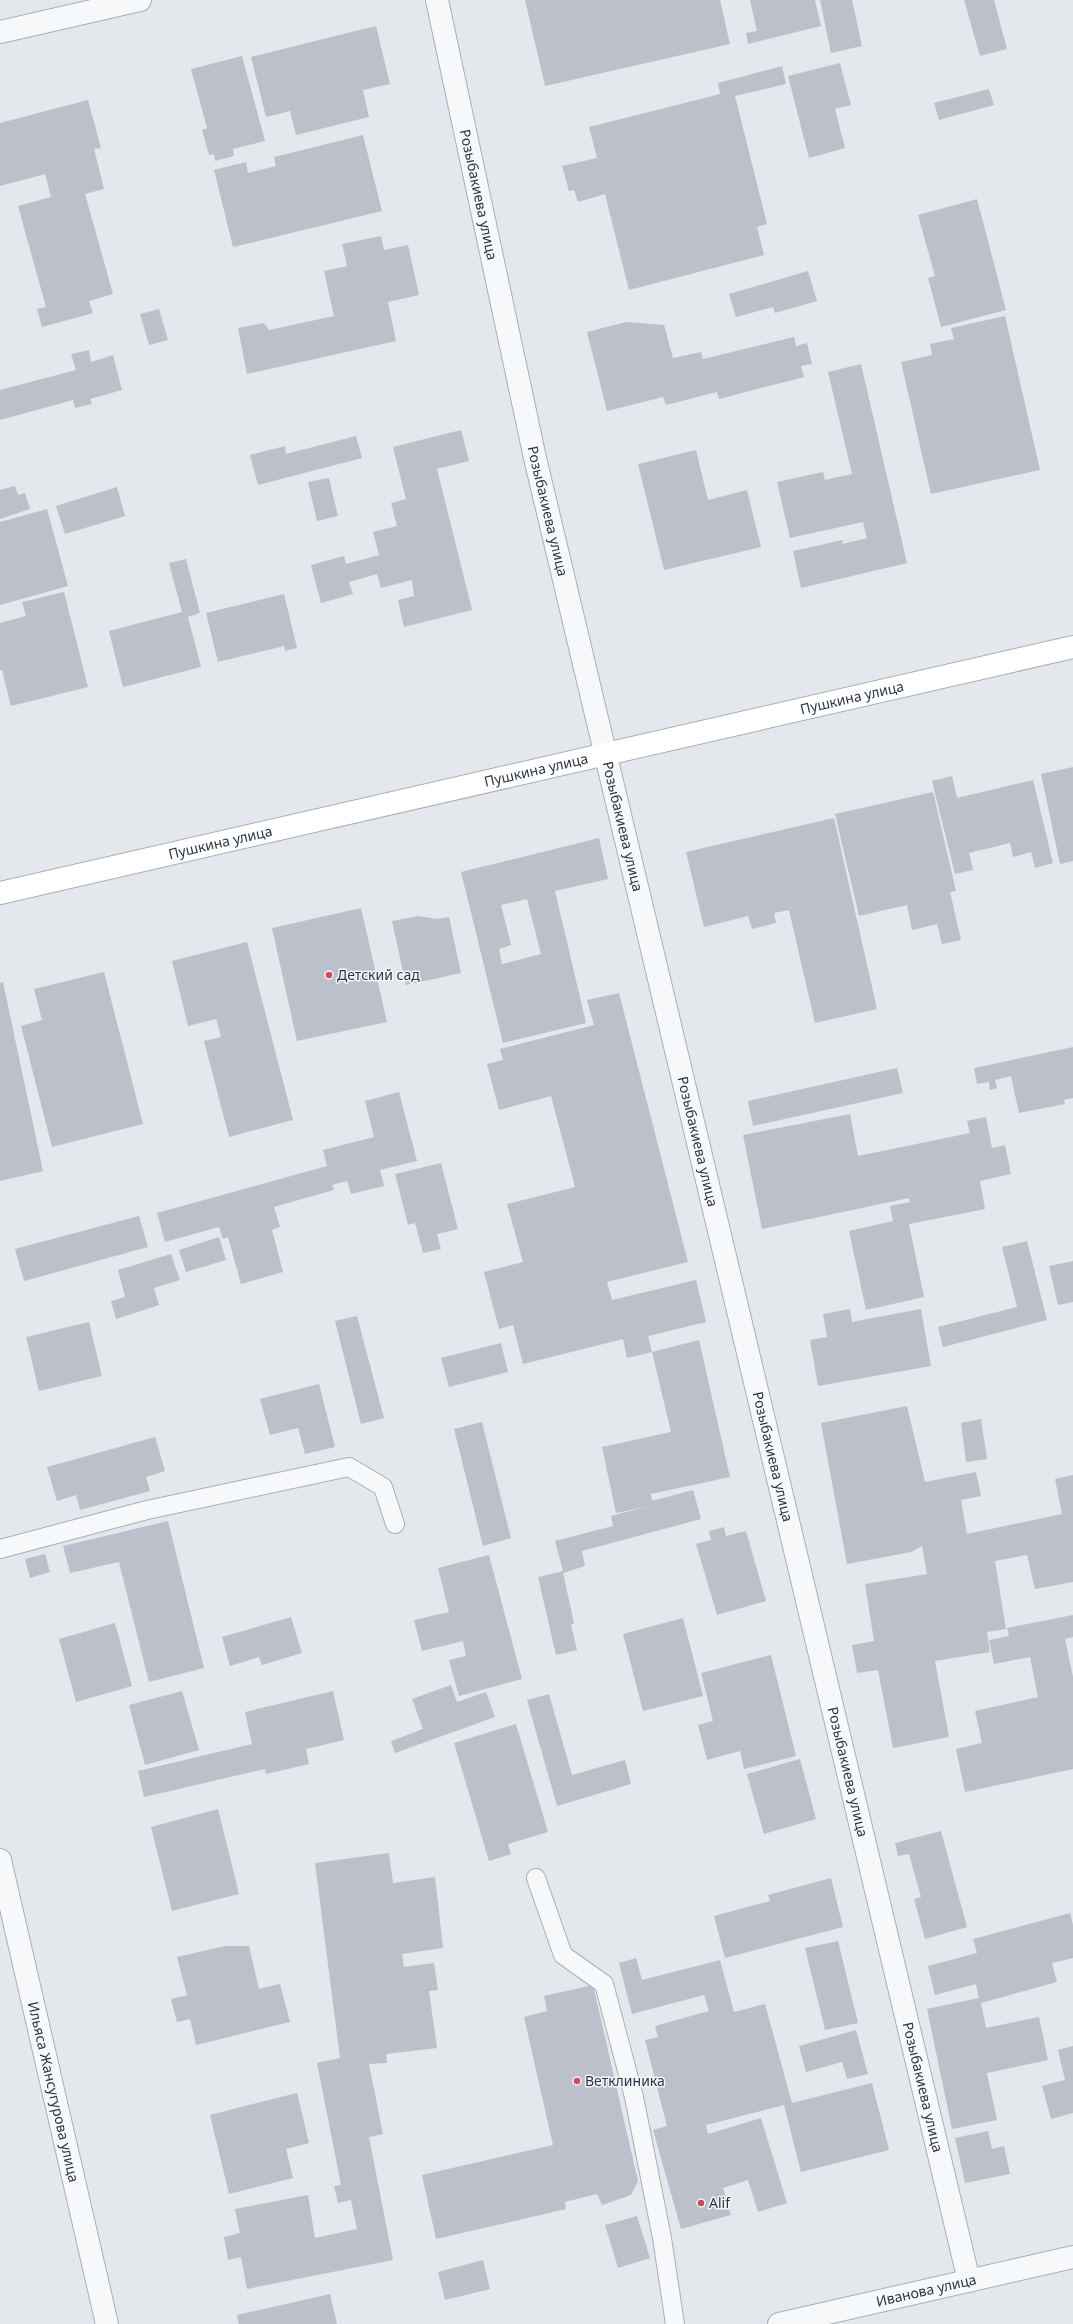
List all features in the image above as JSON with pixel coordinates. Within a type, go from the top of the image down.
[{"type":"main road","name":"Пушкина улица","points":[[0,893],[604,753],[1073,647]]},
{"type":"street","points":[[0,32],[140,0]]},
{"type":"street","name":"Розыбакиева улица","points":[[436,0],[535,458],[969,2281]]},
{"type":"street","name":"Ильяса Жансугурова улица","points":[[0,1860],[107,2324]]},
{"type":"street","name":"Иванова улица","points":[[779,2324],[1073,2257]]},
{"type":"lane","points":[[0,1549],[147,1510],[349,1467],[383,1488],[395,1524]]},
{"type":"lane","points":[[536,1878],[563,1955],[604,1984],[634,2097],[662,2238],[676,2324]]},
{"type":"building","points":[[525,0],[720,0],[730,44],[545,86]]},
{"type":"building","points":[[750,0],[815,0],[821,26],[748,44],[746,33],[757,31]]},
{"type":"building","points":[[820,0],[852,0],[862,46],[831,53]]},
{"type":"building","points":[[964,0],[994,0],[1007,49],[980,56]]},
{"type":"building","points":[[376,26],[390,84],[363,90],[369,117],[296,135],[290,111],[266,117],[251,57]]},
{"type":"building","points":[[242,56],[265,141],[233,149],[234,156],[215,161],[214,154],[209,155],[202,130],[207,128],[191,69]]},
{"type":"building","points":[[840,63],[851,105],[835,109],[845,148],[809,158],[788,76]]},
{"type":"building","points":[[782,66],[786,84],[735,96],[767,224],[757,227],[764,255],[629,290],[605,194],[578,202],[574,190],[569,191],[562,166],[597,158],[589,127],[720,94],[718,83]]},
{"type":"building","points":[[989,89],[994,105],[939,120],[934,103]]},
{"type":"building","points":[[88,100],[101,148],[94,149],[104,189],[85,194],[113,294],[89,301],[93,313],[42,327],[37,309],[46,307],[18,206],[51,197],[45,174],[0,186],[0,123]]},
{"type":"building","points":[[363,135],[382,211],[233,247],[214,170],[246,162],[248,173],[276,166],[274,157]]},
{"type":"building","points":[[977,199],[1006,310],[941,327],[928,278],[935,276],[918,215]]},
{"type":"building","points":[[381,236],[384,250],[408,245],[419,295],[388,302],[396,341],[247,374],[238,328],[264,323],[269,330],[334,316],[324,271],[347,266],[342,244]]},
{"type":"building","points":[[808,271],[817,301],[775,313],[773,307],[736,317],[729,294]]},
{"type":"building","points":[[159,309],[168,340],[149,345],[140,314]]},
{"type":"building","points":[[1005,316],[1040,470],[931,494],[901,362],[932,355],[930,344],[954,339],[951,328]]},
{"type":"building","points":[[626,322],[664,325],[673,358],[701,352],[703,359],[794,337],[796,346],[807,343],[812,364],[801,366],[804,377],[719,399],[717,392],[666,405],[663,397],[607,411],[587,332]]},
{"type":"building","points":[[89,350],[91,362],[113,355],[122,390],[90,399],[92,404],[75,408],[73,400],[0,420],[0,390],[76,370],[71,354]]},
{"type":"building","points":[[861,364],[907,563],[801,588],[793,551],[843,540],[842,544],[867,538],[863,522],[790,538],[777,482],[823,472],[825,480],[852,474],[828,372]]},
{"type":"building","points":[[461,430],[469,461],[437,469],[472,610],[404,627],[398,600],[414,596],[412,580],[381,588],[377,574],[349,582],[353,594],[321,603],[311,565],[344,556],[346,564],[379,555],[373,532],[397,526],[391,503],[406,499],[393,447]]},
{"type":"building","points":[[356,436],[362,458],[258,485],[250,455],[285,446],[286,454]]},
{"type":"building","points":[[696,450],[708,500],[747,490],[761,547],[664,570],[638,464]]},
{"type":"building","points":[[329,478],[338,516],[317,521],[308,482]]},
{"type":"building","points":[[15,486],[18,495],[25,493],[30,509],[0,519],[0,490]]},
{"type":"building","points":[[117,487],[125,516],[65,534],[56,506]]},
{"type":"building","points":[[47,509],[68,586],[0,605],[0,522]]},
{"type":"building","points":[[186,559],[200,613],[188,617],[201,667],[123,687],[109,631],[182,612],[169,563]]},
{"type":"building","points":[[64,592],[88,687],[11,706],[2,670],[0,670],[0,623],[26,616],[22,602]]},
{"type":"building","points":[[284,594],[297,648],[285,651],[284,646],[218,662],[206,613]]},
{"type":"building","points":[[1073,767],[1073,861],[1060,864],[1041,774]]},
{"type":"building","points":[[952,776],[957,798],[1033,780],[1053,863],[1035,868],[1031,852],[1013,857],[1010,843],[969,853],[973,870],[955,874],[932,781]]},
{"type":"building","points":[[933,792],[956,891],[950,892],[961,940],[942,944],[937,924],[912,930],[907,905],[859,916],[835,814]]},
{"type":"building","points":[[834,818],[877,1009],[815,1023],[789,910],[774,913],[776,923],[752,929],[748,916],[704,927],[686,852]]},
{"type":"building","points":[[599,838],[608,879],[555,891],[586,1023],[503,1043],[461,872]],"holes":[[[527,899],[541,954],[502,964],[499,949],[511,945],[501,905]]]},
{"type":"building","name":"Детский сад","points":[[361,908],[387,1022],[297,1041],[272,928]]},
{"type":"building","points":[[418,916],[437,919],[449,917],[461,973],[406,985],[392,921]]},
{"type":"building","points":[[247,942],[293,1120],[229,1137],[204,1041],[221,1037],[216,1019],[188,1026],[172,961]]},
{"type":"building","points":[[104,972],[143,1124],[52,1147],[21,1026],[42,1020],[34,989]]},
{"type":"building","points":[[3,982],[43,1171],[0,1181],[0,983]]},
{"type":"building","points":[[619,993],[688,1262],[607,1282],[612,1300],[696,1280],[706,1322],[648,1336],[652,1352],[627,1358],[623,1339],[523,1364],[513,1325],[499,1329],[484,1272],[523,1262],[507,1204],[575,1187],[551,1096],[499,1110],[487,1064],[503,1060],[500,1049],[594,1025],[587,1000]]},
{"type":"building","points":[[1073,1047],[1073,1098],[1064,1100],[1065,1104],[1019,1113],[1011,1076],[995,1080],[997,1088],[990,1090],[989,1082],[977,1084],[974,1068]]},
{"type":"building","points":[[897,1068],[903,1093],[753,1126],[748,1101]]},
{"type":"building","points":[[399,1092],[417,1161],[380,1170],[384,1186],[351,1194],[347,1181],[332,1185],[334,1190],[274,1207],[280,1227],[272,1230],[283,1272],[241,1284],[228,1237],[223,1239],[219,1227],[165,1242],[157,1213],[327,1166],[323,1150],[374,1137],[365,1101]]},
{"type":"building","points":[[850,1114],[858,1156],[970,1133],[967,1121],[986,1117],[992,1148],[1005,1145],[1011,1174],[980,1181],[985,1209],[909,1224],[924,1297],[866,1310],[849,1231],[893,1221],[890,1206],[910,1202],[909,1198],[762,1229],[743,1135]]},
{"type":"building","points":[[441,1163],[458,1229],[437,1234],[441,1249],[423,1253],[415,1223],[408,1225],[395,1174]]},
{"type":"building","points":[[139,1216],[148,1247],[24,1281],[15,1249]]},
{"type":"building","points":[[219,1237],[226,1260],[186,1272],[179,1250]]},
{"type":"building","points":[[1027,1241],[1047,1320],[943,1347],[938,1327],[1017,1307],[1002,1247]]},
{"type":"building","points":[[171,1254],[180,1280],[154,1288],[159,1305],[116,1319],[111,1301],[125,1297],[118,1270]]},
{"type":"building","points":[[1073,1261],[1073,1302],[1058,1305],[1049,1266]]},
{"type":"building","points":[[850,1309],[852,1322],[921,1309],[931,1366],[818,1386],[810,1340],[827,1337],[823,1314]]},
{"type":"building","points":[[357,1316],[384,1418],[361,1424],[335,1321]]},
{"type":"building","points":[[89,1322],[102,1376],[39,1391],[26,1337]]},
{"type":"building","points":[[699,1340],[730,1477],[651,1494],[652,1501],[693,1490],[701,1519],[582,1551],[585,1566],[563,1573],[574,1623],[571,1625],[577,1650],[556,1655],[538,1577],[563,1571],[555,1541],[613,1526],[611,1516],[646,1507],[616,1513],[602,1447],[671,1432],[652,1352]]},
{"type":"building","points":[[501,1343],[508,1372],[449,1387],[441,1358]]},
{"type":"building","points":[[319,1384],[335,1447],[305,1454],[298,1428],[270,1435],[260,1399]]},
{"type":"building","points":[[907,1406],[925,1482],[976,1472],[981,1496],[961,1500],[967,1534],[1062,1514],[1055,1479],[1073,1475],[1073,1582],[1035,1589],[1027,1555],[995,1561],[1006,1629],[987,1632],[990,1652],[935,1661],[949,1737],[893,1748],[878,1670],[857,1673],[852,1645],[874,1641],[865,1584],[927,1574],[922,1546],[911,1552],[847,1564],[821,1423]]},
{"type":"building","points":[[981,1419],[987,1459],[966,1462],[961,1423]]},
{"type":"building","points":[[482,1422],[511,1538],[483,1546],[454,1429]]},
{"type":"building","points":[[155,1437],[165,1471],[146,1477],[150,1491],[80,1510],[76,1495],[57,1501],[47,1467]]},
{"type":"building","points":[[168,1521],[204,1668],[149,1682],[119,1562],[70,1573],[63,1546]]},
{"type":"building","points":[[724,1527],[726,1536],[746,1531],[766,1601],[717,1615],[696,1544],[711,1540],[709,1531]]},
{"type":"building","points":[[45,1554],[50,1572],[30,1578],[25,1559]]},
{"type":"building","points":[[489,1555],[522,1679],[459,1696],[449,1660],[466,1656],[463,1641],[422,1651],[414,1620],[449,1612],[438,1568]]},
{"type":"building","points":[[1073,1615],[1073,1637],[1065,1639],[1073,1677],[1073,1769],[965,1792],[956,1749],[982,1743],[975,1711],[1038,1697],[1030,1657],[994,1664],[989,1640],[1009,1636],[1007,1628]]},
{"type":"building","points":[[291,1617],[302,1653],[262,1665],[259,1657],[230,1666],[222,1637]]},
{"type":"building","points":[[683,1618],[703,1696],[643,1711],[623,1634]]},
{"type":"building","points":[[115,1623],[132,1686],[76,1702],[59,1639]]},
{"type":"building","points":[[771,1655],[796,1756],[744,1769],[740,1751],[707,1760],[698,1725],[713,1721],[701,1673]]},
{"type":"building","points":[[451,1685],[457,1702],[486,1692],[495,1717],[395,1753],[391,1741],[423,1729],[412,1699]]},
{"type":"building","points":[[182,1691],[199,1750],[145,1765],[129,1705]]},
{"type":"building","points":[[333,1691],[344,1740],[306,1749],[309,1764],[266,1774],[265,1769],[144,1797],[138,1771],[252,1744],[245,1712]]},
{"type":"building","points":[[549,1694],[572,1775],[625,1760],[631,1784],[557,1806],[527,1700]]},
{"type":"building","points":[[516,1724],[548,1832],[508,1844],[511,1854],[489,1861],[454,1743]]},
{"type":"building","points":[[800,1759],[816,1819],[764,1834],[747,1774]]},
{"type":"building","points":[[218,1809],[239,1894],[172,1911],[151,1827]]},
{"type":"building","points":[[941,1831],[967,1927],[925,1939],[914,1899],[921,1897],[909,1854],[898,1856],[895,1843]]},
{"type":"building","points":[[389,1853],[393,1883],[435,1877],[443,1948],[402,1954],[404,1967],[434,1963],[438,1990],[429,1991],[437,2048],[386,2054],[387,2063],[369,2064],[383,2134],[369,2137],[393,2260],[247,2289],[241,2257],[228,2260],[224,2237],[240,2233],[235,2209],[308,2195],[315,2238],[357,2229],[351,2200],[338,2203],[334,2186],[341,2185],[317,2063],[340,2058],[315,1863]]},
{"type":"building","points":[[831,1878],[843,1927],[725,1958],[714,1916],[770,1901],[768,1895]]},
{"type":"building","points":[[1070,1913],[1073,1925],[1073,1958],[1052,1963],[1057,1982],[981,2003],[986,2028],[1039,2017],[1048,2060],[987,2073],[997,2120],[952,2129],[927,2009],[979,1998],[976,1984],[935,1995],[928,1966],[977,1953],[973,1939]]},
{"type":"building","points":[[838,1941],[858,2023],[825,2030],[805,1948]]},
{"type":"building","points":[[225,1946],[249,1946],[259,1989],[280,1984],[290,2022],[196,2045],[190,2019],[177,2022],[171,1999],[187,1995],[177,1957]]},
{"type":"building","points":[[636,1958],[642,1980],[720,1960],[734,2012],[765,2004],[792,2103],[872,2083],[889,2150],[801,2172],[784,2105],[706,2125],[708,2134],[761,2118],[787,2203],[758,2212],[748,2180],[723,2188],[731,2215],[681,2229],[653,2130],[667,2126],[645,2040],[658,2037],[655,2026],[709,2011],[704,1995],[632,2014],[619,1963]]},
{"type":"building","name":"Ветклиника","points":[[593,1985],[638,2181],[631,2195],[602,2205],[597,2194],[565,2202],[566,2209],[436,2239],[422,2175],[553,2145],[524,2017],[547,2011],[544,1996]]},
{"type":"building","points":[[856,2030],[868,2074],[847,2079],[842,2062],[806,2072],[799,2046]]},
{"type":"building","points":[[1073,2046],[1073,2113],[1051,2119],[1042,2086],[1065,2080],[1058,2050]]},
{"type":"building","points":[[297,2093],[309,2143],[286,2149],[293,2178],[229,2194],[210,2115]]},
{"type":"building","points":[[988,2131],[992,2149],[1004,2146],[1010,2174],[965,2183],[955,2138]]},
{"type":"building","points":[[637,2216],[650,2258],[618,2268],[605,2225]]},
{"type":"building","points":[[483,2260],[490,2289],[445,2300],[438,2272]]},
{"type":"building","points":[[330,2294],[337,2324],[239,2324],[237,2315]]},
{"type":"place","name":"Детский сад","points":[[329,975]]},
{"type":"place","name":"Ветклиника","points":[[577,2081]]},
{"type":"place","name":"Alif","points":[[701,2203]]}]
